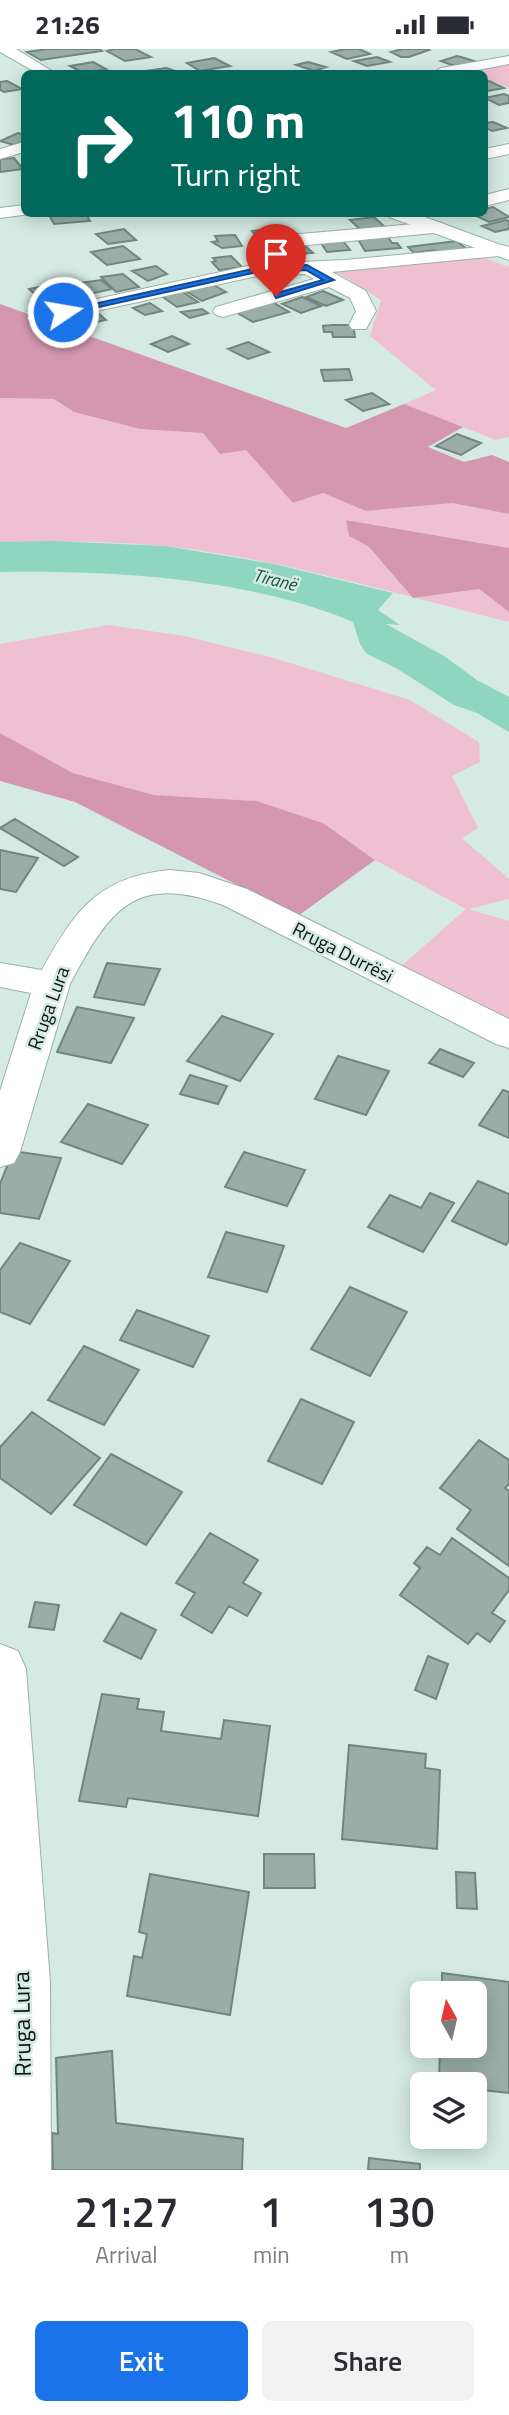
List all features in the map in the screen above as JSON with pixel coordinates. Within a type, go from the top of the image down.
[{"type":"street","points":[[5,49],[42,70]]},
{"type":"street","points":[[457,70],[509,60]]},
{"type":"street","points":[[0,154],[21,148]]},
{"type":"street","points":[[488,153],[509,149]]},
{"type":"street","points":[[488,200],[509,194]]},
{"type":"street","points":[[0,213],[21,210]]},
{"type":"street","points":[[409,217],[435,221],[505,252]]},
{"type":"street","points":[[267,243],[435,221]]},
{"type":"street","points":[[37,318],[272,268],[505,252]]},
{"type":"street","points":[[307,267],[359,295],[366,311],[359,325]]},
{"type":"street","points":[[223,311],[330,280]]},
{"type":"street","name":"Rruga Lura","points":[[0,1152],[52,984],[98,910],[111,898],[147,883],[172,881]]},
{"type":"street","name":"Rruga Durrësi","points":[[172,881],[199,884],[235,897],[509,1035]]},
{"type":"street","points":[[0,975],[52,984]]},
{"type":"street","name":"Rruga Lura","points":[[0,1669],[21,1958],[24,2102],[20,2170]]},
{"type":"shaded area","points":[[509,64],[509,88],[488,79],[488,70],[478,70]]},
{"type":"shaded area","points":[[482,257],[509,267],[509,437],[496,440],[404,404],[436,390],[370,336],[381,300],[337,272]]},
{"type":"shaded area","points":[[0,304],[346,428],[404,404],[463,427],[428,447],[464,462],[492,455],[509,462],[509,514],[452,503],[366,511],[323,493],[293,503],[246,450],[220,454],[203,433],[140,429],[74,412],[54,399],[0,398]]},
{"type":"shaded area","points":[[0,398],[54,399],[74,412],[140,429],[203,433],[220,454],[246,449],[293,503],[323,493],[366,511],[452,503],[509,514],[509,548],[347,520],[349,536],[369,547],[412,597],[252,559],[165,546],[0,542]]},
{"type":"shaded area","points":[[346,520],[509,548],[509,612],[479,589],[413,598],[369,547],[349,536]]},
{"type":"shaded area","points":[[479,589],[509,612],[509,622],[467,611],[415,598]]},
{"type":"shaded area","points":[[108,625],[185,636],[274,658],[410,700],[479,742],[480,762],[452,776],[478,828],[462,838],[509,879],[509,899],[468,909],[509,921],[509,1025],[399,968],[466,909],[375,860],[323,823],[257,801],[154,795],[73,773],[0,733],[0,644]]},
{"type":"shaded area","points":[[0,733],[73,773],[154,795],[257,801],[323,823],[375,860],[298,916],[75,802],[0,781]]},
{"type":"water","name":"Tiranë","points":[[52,541],[165,546],[274,564],[393,593],[378,610],[400,625],[386,624],[509,697],[509,732],[477,713],[454,705],[396,668],[367,654],[360,644],[353,622],[313,607],[270,595],[179,580],[133,575],[0,572],[0,542]]},
{"type":"building","points":[[48,49],[102,51],[41,60],[27,52]]},
{"type":"building","points":[[135,49],[151,57],[125,61],[107,51]]},
{"type":"building","points":[[359,49],[370,54],[347,59],[331,52]]},
{"type":"building","points":[[403,49],[429,50],[409,57],[401,57],[391,52]]},
{"type":"building","points":[[457,56],[480,63],[460,68],[441,61]]},
{"type":"building","points":[[377,57],[390,62],[367,66],[354,61]]},
{"type":"building","points":[[214,58],[230,66],[198,70],[187,63]]},
{"type":"building","points":[[93,62],[106,69],[77,70],[70,66]]},
{"type":"building","points":[[308,62],[326,67],[311,70],[296,65]]},
{"type":"building","points":[[7,81],[21,89],[4,92],[0,90],[0,82]]},
{"type":"building","points":[[489,81],[504,88],[488,91]]},
{"type":"building","points":[[504,94],[509,96],[509,103],[499,105],[488,97]]},
{"type":"building","points":[[488,123],[507,128],[492,131],[488,129]]},
{"type":"building","points":[[21,134],[21,143],[14,145],[0,141]]},
{"type":"building","points":[[14,158],[21,169],[0,172],[0,159]]},
{"type":"building","points":[[493,207],[509,217],[489,222],[478,217],[488,217],[488,208]]},
{"type":"building","points":[[50,217],[88,217],[90,221],[54,224]]},
{"type":"building","points":[[374,217],[387,229],[363,232],[350,220]]},
{"type":"building","points":[[509,221],[509,229],[495,232],[482,226]]},
{"type":"building","points":[[277,228],[284,237],[258,238],[252,231]]},
{"type":"building","points":[[124,229],[136,240],[108,244],[96,234]]},
{"type":"building","points":[[386,234],[392,243],[397,243],[401,248],[365,251],[356,236]]},
{"type":"building","points":[[235,235],[242,246],[222,248],[212,242],[218,241],[215,236]]},
{"type":"building","points":[[343,241],[350,250],[327,252],[321,243]]},
{"type":"building","points":[[456,241],[471,252],[441,255],[435,250],[414,253],[408,247]]},
{"type":"building","points":[[301,242],[313,253],[278,255],[271,245]]},
{"type":"building","points":[[123,246],[140,259],[107,265],[91,252]]},
{"type":"building","points":[[231,256],[242,267],[219,270],[212,262],[216,261],[213,258]]},
{"type":"building","points":[[156,266],[167,274],[148,281],[132,271]]},
{"type":"building","points":[[123,274],[139,287],[116,292],[101,277]]},
{"type":"building","points":[[101,280],[112,289],[85,295],[73,284]]},
{"type":"building","points":[[58,283],[72,295],[43,301],[29,289]]},
{"type":"building","points":[[212,284],[226,292],[202,301],[186,291]]},
{"type":"building","points":[[180,290],[198,302],[177,307],[160,295]]},
{"type":"building","points":[[323,291],[343,300],[326,306],[306,297]]},
{"type":"building","points":[[302,297],[321,306],[301,313],[282,304]]},
{"type":"building","points":[[150,303],[162,311],[145,315],[133,308]]},
{"type":"building","points":[[263,303],[274,303],[289,312],[253,322],[234,311]]},
{"type":"building","points":[[202,309],[208,313],[190,318],[181,312]]},
{"type":"building","points":[[99,314],[106,320],[81,325],[74,319]]},
{"type":"building","points":[[353,325],[355,337],[333,337],[332,332],[324,332],[323,326]]},
{"type":"building","points":[[172,336],[189,344],[168,352],[151,344]]},
{"type":"building","points":[[248,342],[269,352],[248,359],[228,349]]},
{"type":"building","points":[[349,369],[352,380],[324,381],[321,370]]},
{"type":"building","points":[[372,393],[389,404],[363,411],[346,400]]},
{"type":"building","points":[[457,434],[481,443],[461,455],[436,446]]},
{"type":"building","points":[[15,819],[78,857],[64,866],[0,828]]},
{"type":"building","points":[[0,850],[38,858],[16,892],[0,889]]},
{"type":"building","points":[[107,963],[160,969],[144,1005],[94,997]]},
{"type":"building","points":[[77,1007],[134,1018],[111,1063],[57,1052]]},
{"type":"building","points":[[222,1016],[273,1034],[240,1081],[187,1061]]},
{"type":"building","points":[[440,1049],[474,1063],[463,1077],[429,1063]]},
{"type":"building","points":[[338,1056],[389,1071],[366,1115],[315,1099]]},
{"type":"building","points":[[190,1075],[227,1086],[218,1104],[180,1094]]},
{"type":"building","points":[[503,1090],[509,1092],[509,1138],[479,1125]]},
{"type":"building","points":[[88,1104],[148,1125],[122,1164],[61,1142]]},
{"type":"building","points":[[13,1151],[61,1158],[39,1219],[0,1213],[0,1184]]},
{"type":"building","points":[[244,1152],[305,1170],[287,1206],[225,1187]]},
{"type":"building","points":[[478,1181],[509,1194],[509,1240],[506,1245],[452,1221]]},
{"type":"building","points":[[430,1193],[454,1203],[423,1252],[368,1227],[390,1195],[421,1208]]},
{"type":"building","points":[[226,1232],[284,1246],[267,1292],[208,1277]]},
{"type":"building","points":[[20,1243],[70,1261],[30,1324],[0,1312],[0,1270]]},
{"type":"building","points":[[350,1287],[407,1312],[370,1376],[311,1349]]},
{"type":"building","points":[[137,1310],[209,1336],[193,1367],[120,1340]]},
{"type":"building","points":[[84,1346],[139,1370],[104,1425],[48,1400]]},
{"type":"building","points":[[301,1399],[354,1422],[322,1484],[268,1461]]},
{"type":"building","points":[[32,1412],[100,1458],[51,1514],[0,1478],[0,1447]]},
{"type":"building","points":[[479,1440],[509,1460],[509,1484],[505,1488],[509,1491],[509,1566],[457,1529],[471,1510],[440,1488]]},
{"type":"building","points":[[111,1454],[182,1492],[146,1545],[74,1505]]},
{"type":"building","points":[[210,1533],[258,1560],[243,1583],[261,1593],[247,1616],[229,1606],[212,1633],[181,1615],[195,1593],[176,1583]]},
{"type":"building","points":[[452,1538],[509,1578],[509,1590],[492,1613],[505,1621],[490,1642],[477,1633],[468,1644],[400,1595],[420,1568],[414,1563],[427,1547],[440,1555]]},
{"type":"building","points":[[35,1602],[59,1605],[54,1630],[29,1627]]},
{"type":"building","points":[[121,1613],[156,1630],[141,1659],[104,1641]]},
{"type":"building","points":[[428,1656],[448,1664],[436,1699],[415,1690]]},
{"type":"building","points":[[102,1694],[139,1699],[137,1709],[164,1712],[161,1731],[221,1739],[224,1720],[270,1726],[258,1816],[128,1798],[126,1807],[79,1801]]},
{"type":"building","points":[[349,1745],[426,1754],[425,1768],[440,1770],[437,1849],[342,1839]]},
{"type":"building","points":[[264,1854],[314,1854],[315,1888],[264,1888]]},
{"type":"building","points":[[456,1872],[475,1873],[477,1909],[457,1908]]},
{"type":"building","points":[[150,1874],[249,1892],[230,2015],[127,1996],[134,1956],[142,1958],[147,1934],[139,1932]]},
{"type":"building","points":[[442,1973],[509,1982],[509,2093],[487,2090],[487,2072],[439,2072],[440,2058],[487,2058],[487,1981],[442,1981]]},
{"type":"building","points":[[112,2051],[116,2123],[243,2139],[242,2170],[53,2170],[52,2133],[58,2134],[56,2058]]},
{"type":"building","points":[[369,2158],[420,2164],[420,2170],[368,2170]]},
{"type":"route","points":[[63,312],[272,268],[307,267],[330,280],[276,296]]}]
